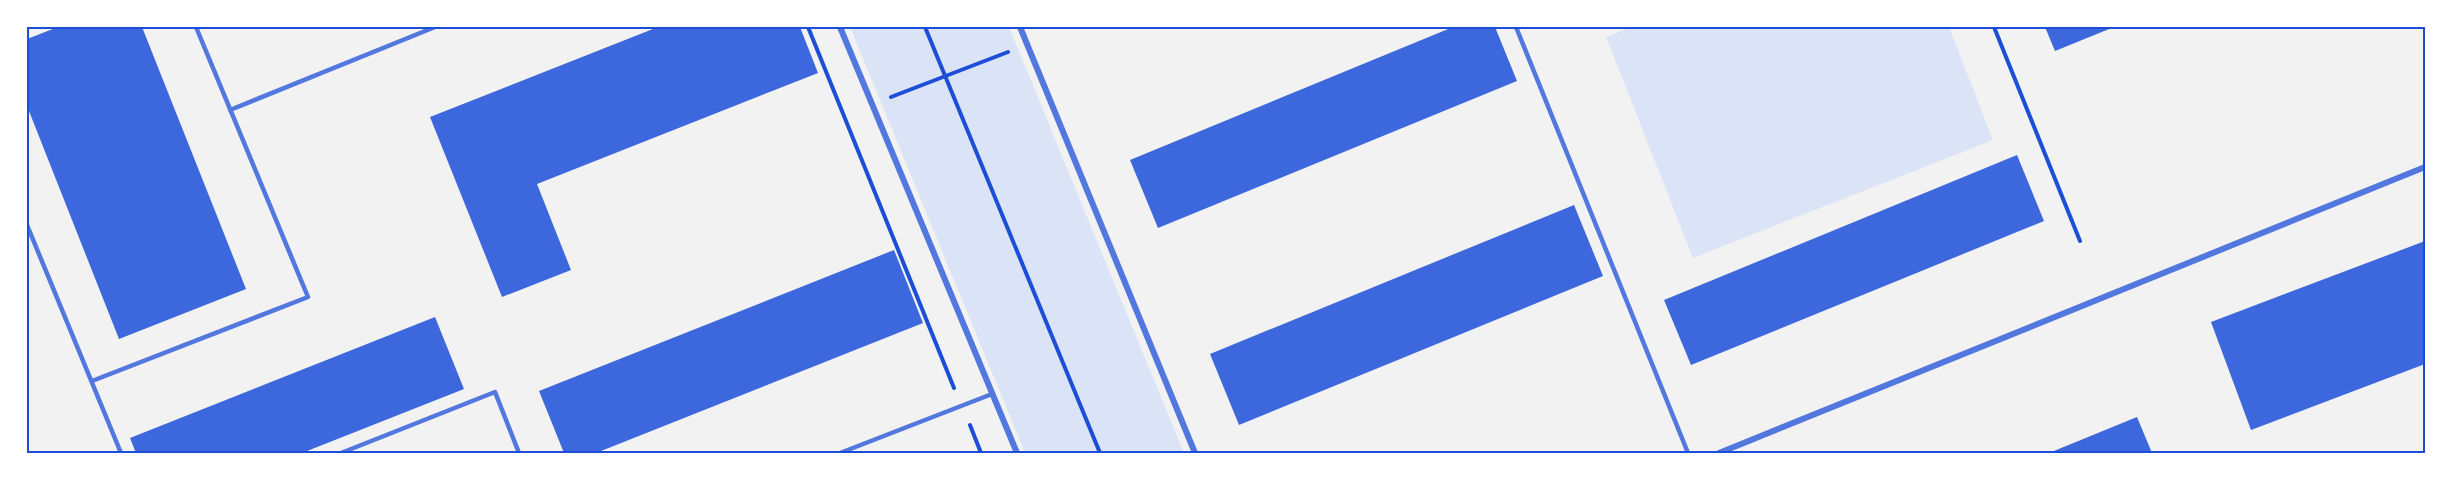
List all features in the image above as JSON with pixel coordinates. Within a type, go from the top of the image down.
[{"type":"street","points":[[840,27],[1017,453]]},
{"type":"street","points":[[1020,27],[1195,453]]},
{"type":"street","points":[[1719,453],[2425,167]]},
{"type":"lane","points":[[92,381],[308,297],[196,27]]},
{"type":"lane","points":[[230,110],[435,27]]},
{"type":"lane","points":[[1517,27],[1688,453]]},
{"type":"lane","points":[[27,225],[121,453]]},
{"type":"lane","points":[[341,453],[495,392],[519,453]]},
{"type":"lane","points":[[840,453],[992,394]]},
{"type":"path","points":[[808,27],[981,453]]},
{"type":"path","points":[[925,27],[1100,453]]},
{"type":"path","points":[[1994,27],[2080,241]]},
{"type":"path","points":[[844,116],[1028,44]]},
{"type":"shaded area","points":[[850,27],[1009,27],[1184,453],[1025,453]]},
{"type":"shaded area","points":[[1631,27],[1949,27],[1993,140],[1693,258],[1606,37]]},
{"type":"building","points":[[58,27],[142,27],[246,289],[119,339],[27,106],[27,39]]},
{"type":"building","points":[[658,27],[800,27],[818,73],[537,184],[571,270],[502,297],[430,117]]},
{"type":"building","points":[[1453,27],[1495,27],[1517,81],[1158,228],[1130,160]]},
{"type":"building","points":[[2045,27],[2114,27],[2055,51]]},
{"type":"building","points":[[2017,155],[2044,221],[1691,365],[1664,300]]},
{"type":"building","points":[[1574,205],[1603,276],[1239,425],[1210,354]]},
{"type":"building","points":[[2425,241],[2425,364],[2251,430],[2211,322]]},
{"type":"building","points":[[894,250],[923,323],[596,453],[564,453],[539,391]]},
{"type":"building","points":[[435,317],[464,389],[302,453],[136,453],[130,438]]},
{"type":"building","points":[[2137,417],[2152,453],[2049,453]]}]
